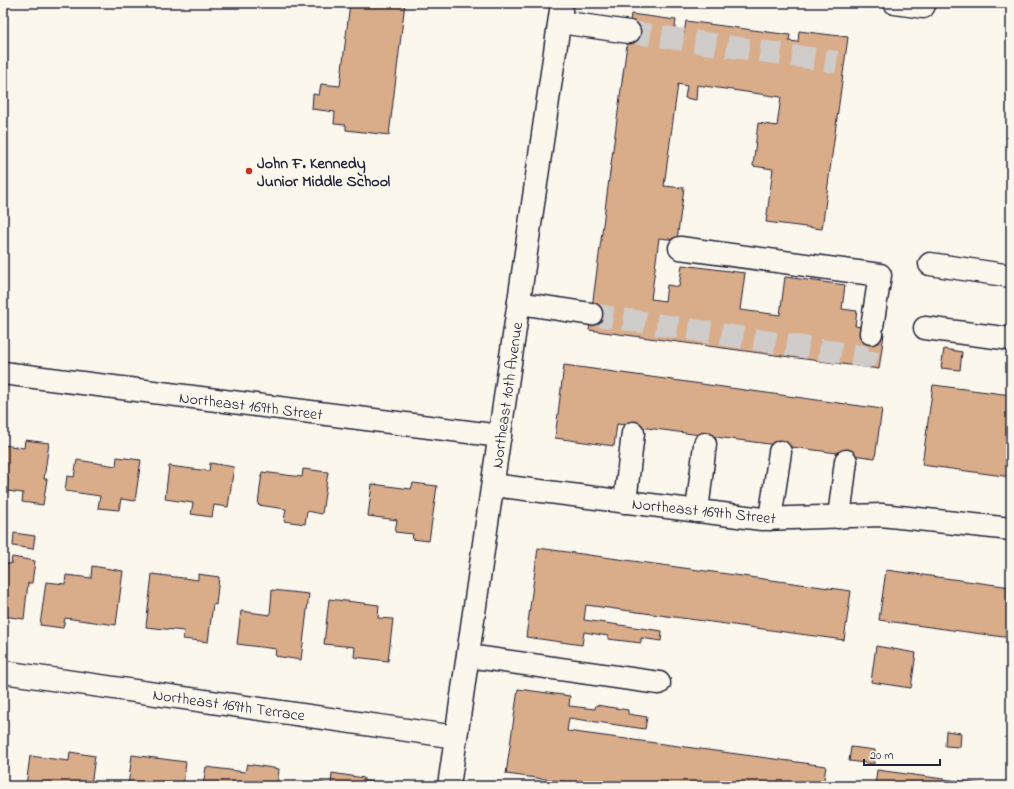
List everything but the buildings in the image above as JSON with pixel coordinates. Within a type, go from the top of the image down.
[{"type":"street","points":[[895,3],[923,7],[924,3]]},
{"type":"street","points":[[561,12],[629,32]]},
{"type":"street","name":"Northeast 10th Avenue","points":[[449,786],[561,12]]},
{"type":"street","points":[[680,248],[880,275],[871,333]]},
{"type":"street","points":[[930,264],[1011,276]]},
{"type":"street","points":[[519,303],[591,314]]},
{"type":"street","points":[[924,328],[1011,339]]},
{"type":"street","name":"Northeast 169th Street","points":[[3,373],[500,436]]},
{"type":"street","points":[[625,502],[633,433]]},
{"type":"street","points":[[697,511],[705,444]]},
{"type":"street","points":[[770,519],[780,452]]},
{"type":"street","points":[[839,516],[846,461]]},
{"type":"street","name":"Northeast 169th Street","points":[[493,485],[762,519],[881,515],[1011,529]]},
{"type":"street","points":[[468,656],[659,683]]},
{"type":"street","name":"Northeast 169th Terrace","points":[[3,672],[456,737]]},
{"type":"tunnel","points":[[629,32],[837,62]]},
{"type":"tunnel","points":[[591,314],[867,357],[871,333]]},
{"type":"place","name":"John F. Kennedy Junior Middle School","points":[[249,171]]}]
